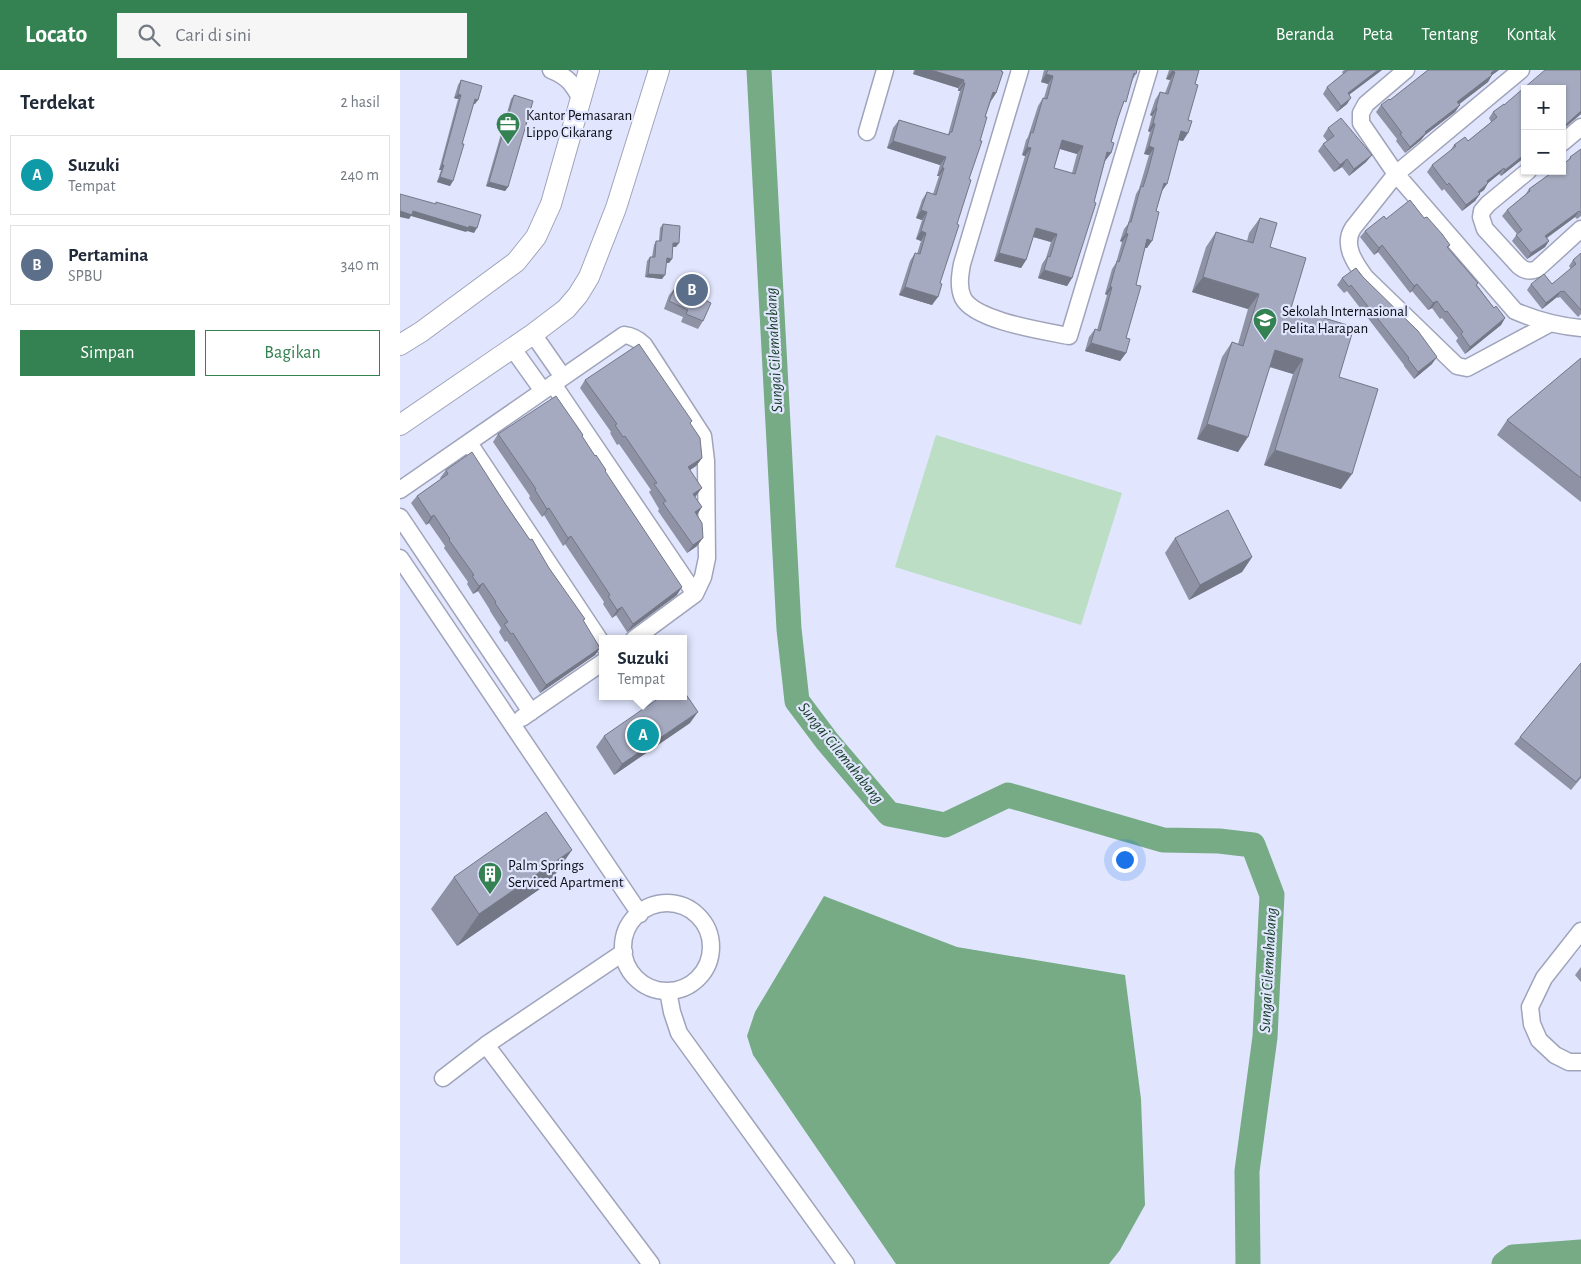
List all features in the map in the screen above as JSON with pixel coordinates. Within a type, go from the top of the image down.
[{"type":"street","points":[[551,70],[562,75],[573,84],[581,99]]},
{"type":"street","points":[[400,345],[421,332],[516,262],[536,237],[551,204],[589,70]]},
{"type":"street","points":[[400,425],[513,349],[566,309],[578,295],[589,277],[603,246],[659,70]]},
{"type":"street","points":[[867,132],[885,70]]},
{"type":"street","points":[[1020,70],[962,264],[959,280],[961,293],[968,305],[1012,325],[1069,336],[1149,70]]},
{"type":"street","points":[[1406,70],[1366,104],[1361,113],[1361,123],[1396,174],[1516,310],[1539,320],[1581,328]]},
{"type":"street","points":[[1521,70],[1396,174],[1349,233],[1348,241],[1353,260],[1365,276],[1457,366],[1467,368],[1551,323]]},
{"type":"street","points":[[1566,140],[1581,127]]},
{"type":"street","points":[[1523,175],[1488,204],[1482,211],[1481,216],[1485,229],[1519,266],[1528,271],[1537,269],[1581,230]]},
{"type":"street","points":[[533,334],[553,384],[695,594]]},
{"type":"street","points":[[400,490],[624,335],[632,336],[644,345],[702,436],[706,461],[708,558],[704,577],[695,594],[639,635]]},
{"type":"street","points":[[513,349],[553,384]]},
{"type":"street","points":[[469,443],[599,639]]},
{"type":"street","points":[[400,517],[531,712]]},
{"type":"street","points":[[400,558],[640,914]]},
{"type":"street","points":[[512,725],[599,665]]},
{"type":"street","points":[[668,903],[683,906],[696,914],[705,925],[711,939],[711,954],[706,969],[696,980],[683,988],[668,991],[656,990],[634,976],[627,964],[624,952],[624,941],[632,921],[653,906],[668,903]]},
{"type":"street","points":[[1581,931],[1544,978],[1530,1007],[1532,1024],[1539,1040],[1555,1055],[1569,1062],[1581,1062]]},
{"type":"street","points":[[443,1078],[486,1044],[624,952]]},
{"type":"street","points":[[668,991],[679,1033],[846,1264]]},
{"type":"street","points":[[486,1044],[651,1264]]},
{"type":"shaded area","points":[[936,435],[1122,493],[1081,625],[895,567]]},
{"type":"shaded area","points":[[824,896],[957,947],[1125,975],[1141,1099],[1145,1205],[1120,1250],[1109,1264],[896,1264],[753,1055],[747,1036],[755,1012]]},
{"type":"building","points":[[931,70],[1002,70],[1003,72],[996,93],[993,92],[985,117],[987,117],[980,141],[982,141],[969,179],[971,180],[940,283],[942,284],[938,297],[905,287],[915,253],[920,254],[926,233],[921,231],[927,212],[921,210],[927,192],[936,195],[946,157],[893,141],[899,120],[949,135],[952,132],[965,83],[963,83],[964,80]]},
{"type":"building","points":[[1048,70],[1137,70],[1136,74],[1134,73],[1126,102],[1124,101],[1118,118],[1111,142],[1114,143],[1111,153],[1107,152],[1094,202],[1096,203],[1072,278],[1044,270],[1057,234],[1036,228],[1026,260],[999,253],[1031,148],[1027,147],[1031,132],[1033,133],[1043,98],[1047,99],[1053,76],[1046,74]],"holes":[[[1062,140],[1083,146],[1075,174],[1054,168]]]},
{"type":"building","points":[[1172,70],[1199,70],[1195,84],[1198,85],[1188,120],[1192,121],[1188,133],[1181,131],[1167,184],[1164,183],[1156,211],[1159,212],[1152,241],[1147,239],[1136,285],[1141,286],[1126,338],[1130,339],[1126,353],[1091,343],[1095,329],[1100,331],[1117,261],[1119,262],[1128,234],[1126,233],[1129,222],[1131,222],[1141,186],[1143,187],[1148,171],[1154,148],[1149,146],[1155,124],[1153,123],[1156,108],[1160,92],[1168,94],[1175,72]]},
{"type":"building","points":[[1348,70],[1378,70],[1348,93],[1351,98],[1341,106],[1327,87]]},
{"type":"building","points":[[1428,70],[1495,70],[1491,73],[1492,75],[1457,102],[1460,105],[1425,132],[1410,147],[1381,105]]},
{"type":"building","points":[[1545,70],[1581,70],[1581,111],[1566,124],[1566,85],[1527,85]]},
{"type":"building","points":[[461,80],[482,86],[478,100],[475,99],[453,181],[440,177],[461,95],[458,94]]},
{"type":"building","points":[[1521,90],[1521,157],[1487,181],[1488,183],[1478,192],[1480,194],[1466,205],[1449,183],[1447,185],[1432,165],[1465,137],[1468,141],[1489,124],[1497,117],[1493,112]]},
{"type":"building","name":"Kantor Pemasaran Lippo Cikarang","points":[[514,95],[533,101],[508,187],[489,182]]},
{"type":"building","points":[[1341,118],[1372,155],[1354,169],[1347,159],[1340,165],[1323,144],[1334,136],[1328,128]]},
{"type":"building","points":[[1581,149],[1581,213],[1579,211],[1545,236],[1549,241],[1531,253],[1516,235],[1522,230],[1507,210],[1530,191],[1529,189],[1548,175],[1566,175],[1566,162]]},
{"type":"building","points":[[400,194],[481,215],[477,228],[469,226],[469,228],[413,211],[412,215],[400,211]]},
{"type":"building","points":[[1410,200],[1424,218],[1427,217],[1442,234],[1450,245],[1447,247],[1478,283],[1476,285],[1494,308],[1496,306],[1505,318],[1470,347],[1461,334],[1463,332],[1447,311],[1445,312],[1437,301],[1433,303],[1417,284],[1414,286],[1382,245],[1379,248],[1365,231],[1384,216],[1386,219]]},
{"type":"building","points":[[1260,218],[1277,223],[1270,247],[1306,258],[1291,308],[1354,327],[1339,377],[1378,389],[1352,474],[1275,450],[1303,359],[1275,350],[1248,437],[1207,424],[1232,342],[1243,346],[1259,294],[1203,277],[1216,232],[1253,243]]},
{"type":"building","points":[[663,224],[680,226],[679,243],[673,243],[672,259],[667,258],[665,275],[648,274],[650,257],[655,257],[656,241],[661,241]]},
{"type":"building","points":[[1581,253],[1581,310],[1564,291],[1561,291],[1546,303],[1531,284],[1544,274],[1552,284],[1576,264],[1573,260]]},
{"type":"building","points":[[1356,268],[1418,331],[1437,357],[1418,372],[1351,285],[1349,287],[1342,278]]},
{"type":"building","points":[[675,288],[711,303],[703,321],[686,314],[688,310],[669,301]]},
{"type":"building","points":[[639,344],[692,421],[690,423],[700,438],[702,458],[688,467],[702,488],[693,494],[702,507],[695,512],[702,523],[703,538],[693,545],[663,503],[666,501],[654,484],[657,483],[625,436],[623,437],[615,425],[617,424],[585,380]]},
{"type":"building","points":[[1581,358],[1581,478],[1507,420]]},
{"type":"building","points":[[556,396],[682,587],[633,624],[622,607],[617,610],[608,596],[610,595],[571,536],[568,538],[549,508],[547,509],[536,489],[498,434]]},
{"type":"building","points":[[472,452],[504,502],[530,540],[532,539],[549,568],[585,619],[583,620],[599,646],[599,649],[546,685],[513,633],[511,634],[504,624],[508,622],[496,602],[483,583],[479,586],[472,576],[474,575],[434,515],[431,517],[417,496],[448,474],[446,470]]},
{"type":"building","points":[[1228,510],[1252,557],[1200,585],[1175,538]]},
{"type":"building","points":[[1581,663],[1581,776],[1576,782],[1520,737]]},
{"type":"building","points":[[687,696],[698,712],[622,764],[604,736],[656,700],[687,700]]},
{"type":"building","points":[[546,812],[572,850],[479,914],[454,877]]},
{"type":"waterway","name":"Sungai Cilemahabang","points":[[759,70],[789,629],[797,701],[827,741],[889,814],[945,825],[1008,795],[1163,840],[1219,841],[1253,845],[1272,895],[1265,1037],[1247,1171],[1248,1264]]},
{"type":"waterway","name":"Sungai Cilemahabang","points":[[1504,1264],[1513,1257],[1581,1252]]},
{"type":"place","name":"Kantor Pemasaran Lippo Cikarang","points":[[508,145]]},
{"type":"place","name":"Pertamina","points":[[692,290]]},
{"type":"place","name":"Sekolah Internasional Pelita Harapan","points":[[1265,341]]},
{"type":"place","name":"Suzuki","points":[[643,735]]},
{"type":"place","name":"Palm Springs Serviced Apartment","points":[[490,895]]}]
